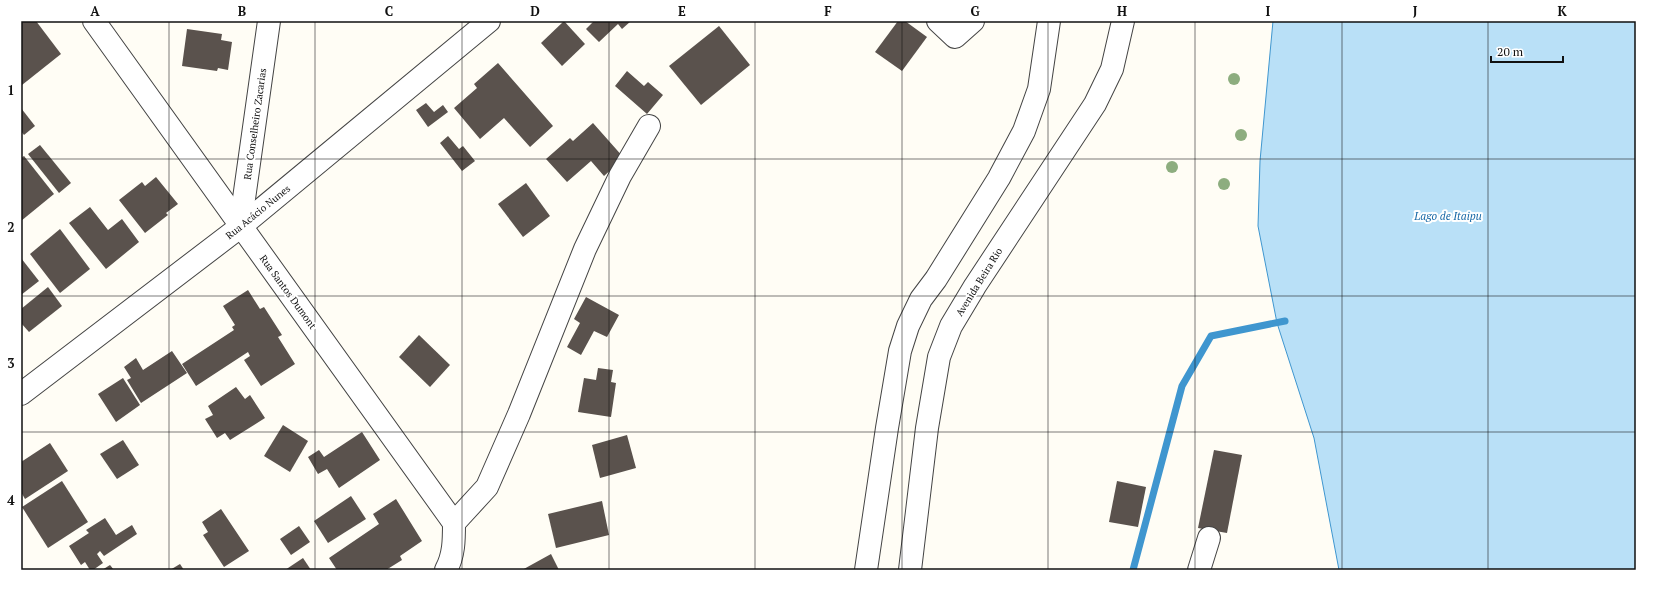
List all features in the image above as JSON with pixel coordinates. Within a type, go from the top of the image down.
[{"type":"street","name":"Rua Santos Dumont","points":[[94,21],[240,227],[454,523]]},
{"type":"street","name":"Rua Conselheiro Zacarias","points":[[240,227],[269,21]]},
{"type":"street","name":"Rua Acácio Nunes","points":[[21,394],[240,227],[489,21]]},
{"type":"street","points":[[938,21],[955,37],[973,21]]},
{"type":"street","points":[[866,570],[900,351],[908,326],[921,299],[936,279],[999,178],[1024,132],[1039,89],[1049,21]]},
{"type":"street","name":"Avenida Beira Rio","points":[[910,570],[927,428],[939,357],[949,332],[975,286],[1095,104],[1112,69],[1123,21]]},
{"type":"street","points":[[446,570],[451,561],[454,541],[454,523],[487,487],[520,414],[585,249],[620,176],[648,126]]},
{"type":"street","points":[[1199,570],[1208,538]]},
{"type":"water","name":"Lago de Itaipu","points":[[1273,21],[1636,21],[1636,570],[1339,570],[1314,438],[1277,323],[1258,226],[1260,161]]},
{"type":"building","points":[[21,21],[36,21],[61,54],[22,85]]},
{"type":"building","points":[[564,21],[585,44],[562,66],[541,43]]},
{"type":"building","points":[[594,21],[631,21],[622,29],[618,24],[599,42],[586,29]]},
{"type":"building","points":[[898,21],[905,21],[927,37],[902,71],[875,52]]},
{"type":"building","points":[[719,26],[750,65],[701,105],[669,66]]},
{"type":"building","points":[[187,29],[222,34],[221,40],[232,42],[228,70],[218,68],[217,71],[182,66]]},
{"type":"building","points":[[498,63],[553,126],[530,147],[504,118],[480,139],[454,108],[477,88],[474,84]]},
{"type":"building","points":[[627,71],[644,86],[648,82],[663,95],[647,114],[615,86]]},
{"type":"building","points":[[426,103],[434,112],[443,105],[448,112],[428,127],[416,110]]},
{"type":"building","points":[[21,108],[35,126],[24,135],[21,131]]},
{"type":"building","points":[[593,123],[624,158],[604,176],[591,161],[567,182],[546,159],[570,138],[573,141]]},
{"type":"building","points":[[448,136],[459,149],[463,146],[475,161],[462,171],[440,143]]},
{"type":"building","points":[[40,145],[71,183],[59,193],[28,154]]},
{"type":"building","points":[[24,156],[54,194],[21,221],[21,158]]},
{"type":"building","points":[[156,177],[178,204],[166,213],[168,215],[145,233],[119,200],[142,182],[145,186]]},
{"type":"building","points":[[526,183],[550,216],[523,237],[498,204]]},
{"type":"building","points":[[90,207],[108,230],[122,219],[139,242],[106,269],[69,223]]},
{"type":"building","points":[[60,229],[90,269],[60,293],[30,254]]},
{"type":"building","points":[[21,258],[39,281],[21,295]]},
{"type":"building","points":[[48,287],[62,306],[29,332],[21,323],[21,309]]},
{"type":"building","points":[[248,290],[260,309],[264,307],[282,335],[278,337],[295,364],[261,386],[244,360],[250,356],[248,352],[196,386],[182,364],[234,330],[232,327],[235,325],[223,306]]},
{"type":"building","points":[[586,297],[619,315],[607,337],[594,331],[581,355],[567,347],[580,323],[574,319]]},
{"type":"building","points":[[419,335],[450,365],[430,387],[399,357]]},
{"type":"building","points":[[172,351],[187,373],[141,403],[127,380],[131,378],[124,367],[136,358],[143,370]]},
{"type":"building","points":[[598,368],[613,370],[611,382],[616,383],[611,417],[578,412],[584,378],[596,380]]},
{"type":"building","points":[[123,378],[140,405],[116,422],[98,394]]},
{"type":"building","points":[[236,387],[245,399],[250,395],[265,418],[230,440],[225,433],[217,438],[205,419],[213,415],[208,406]]},
{"type":"building","points":[[283,425],[308,441],[290,472],[264,456]]},
{"type":"building","points":[[362,432],[380,460],[339,488],[327,469],[318,474],[308,457],[319,450],[324,457]]},
{"type":"building","points":[[627,435],[636,468],[600,478],[592,445]]},
{"type":"building","points":[[123,440],[139,465],[117,479],[100,454]]},
{"type":"building","points":[[50,443],[68,471],[25,499],[21,492],[21,462]]},
{"type":"building","points":[[1214,450],[1242,455],[1227,533],[1198,528]]},
{"type":"building","points":[[62,481],[88,522],[48,548],[22,507]]},
{"type":"building","points":[[1117,481],[1146,487],[1138,527],[1109,522]]},
{"type":"building","points":[[351,496],[366,519],[328,543],[314,521]]},
{"type":"building","points":[[396,499],[422,541],[400,556],[402,560],[386,570],[337,570],[329,558],[379,524],[373,514]]},
{"type":"building","points":[[602,501],[609,535],[556,548],[548,514]]},
{"type":"building","points":[[221,509],[249,551],[224,567],[203,535],[208,532],[202,522]]},
{"type":"building","points":[[105,518],[116,535],[132,525],[137,534],[104,556],[100,551],[97,554],[103,563],[93,570],[90,570],[85,562],[81,565],[69,546],[89,533],[86,530]]},
{"type":"building","points":[[299,526],[310,542],[291,555],[280,539]]},
{"type":"building","points":[[551,554],[559,570],[522,570]]},
{"type":"building","points":[[303,558],[311,570],[285,570]]},
{"type":"building","points":[[180,564],[184,570],[170,570]]},
{"type":"building","points":[[110,565],[114,570],[102,570]]},
{"type":"waterway","points":[[1133,570],[1182,386],[1211,336],[1285,321]]}]
